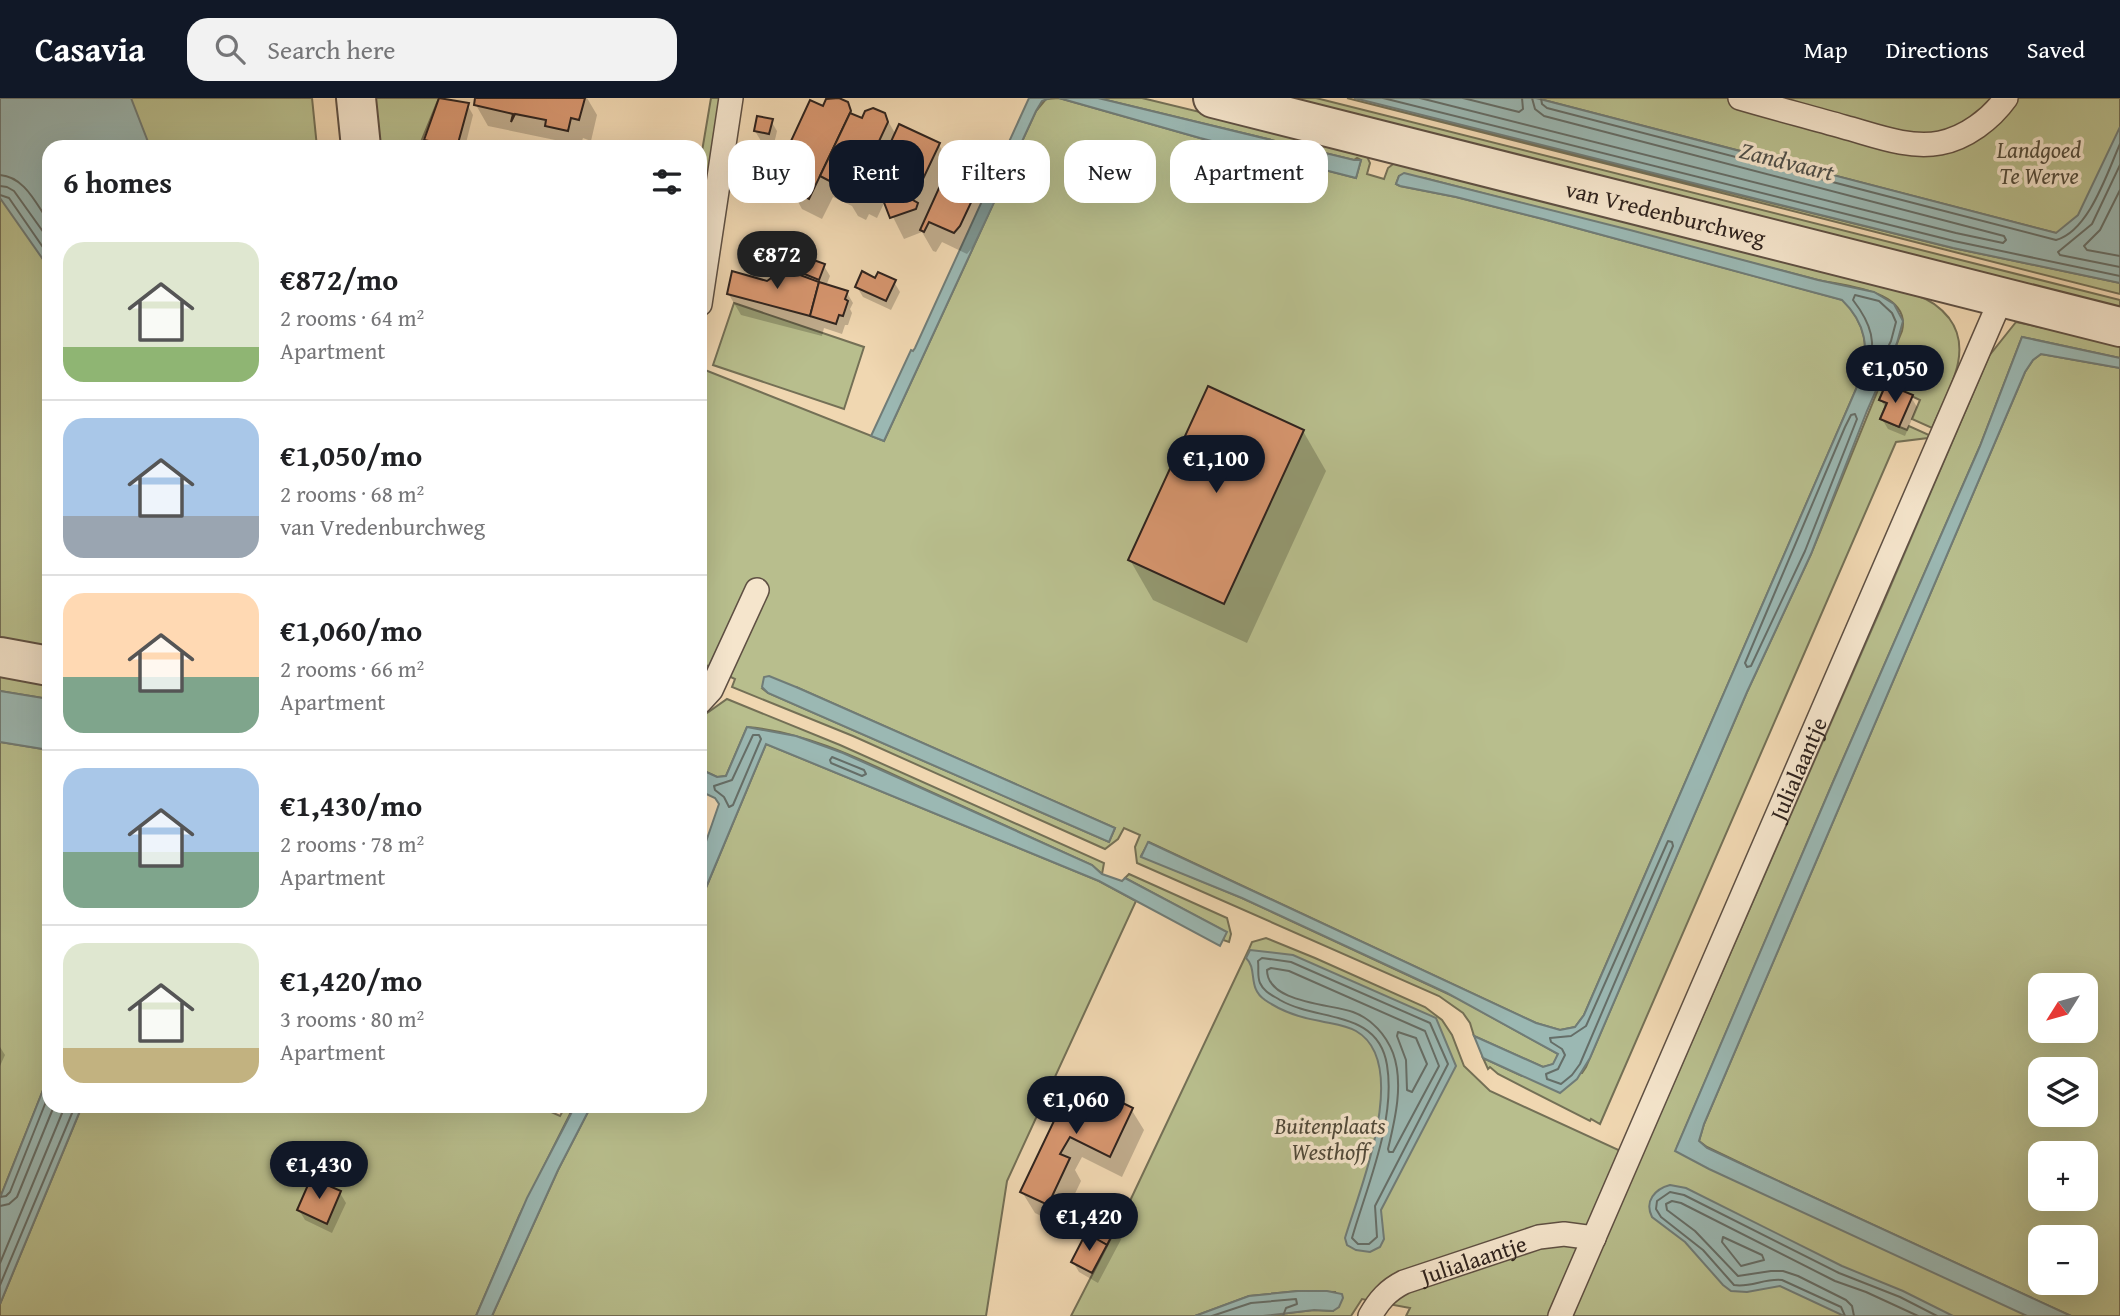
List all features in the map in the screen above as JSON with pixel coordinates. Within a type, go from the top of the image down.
[{"type":"street","points":[[356,98],[360,140]]},
{"type":"street","name":"van Vredenburchweg","points":[[1213,98],[2120,327]]},
{"type":"street","points":[[0,657],[42,665]]},
{"type":"lane","points":[[707,257],[731,98]]},
{"type":"lane","points":[[1740,98],[1888,139],[1924,144],[1939,143],[1962,135],[1993,113],[2006,98]]},
{"type":"lane","name":"Julialaantje","points":[[1560,1316],[2001,299]]},
{"type":"lane","points":[[707,695],[757,590]]},
{"type":"lane","name":"Julialaantje","points":[[1370,1316],[1382,1296],[1404,1282],[1539,1237],[1564,1234],[1594,1238]]},
{"type":"green space","points":[[0,98],[312,98],[316,140],[42,140],[42,648],[0,641]]},
{"type":"green space","points":[[370,98],[439,98],[422,140],[374,140]]},
{"type":"green space","points":[[711,98],[723,98],[707,199],[707,140],[704,140]]},
{"type":"green space","points":[[1059,98],[1208,140],[1170,140],[1170,203],[1328,203],[1328,171],[1356,178],[1361,160],[1328,154],[1328,143],[1365,152],[1370,163],[1367,174],[1384,179],[1388,168],[1397,161],[1918,296],[1931,302],[1949,318],[1956,331],[1959,359],[1956,373],[1932,428],[1912,419],[1920,400],[1886,384],[1879,400],[1887,403],[1880,419],[1907,430],[1909,426],[1929,435],[1928,438],[1896,442],[1600,1124],[1498,1074],[1490,1067],[1488,1069],[1483,1058],[1522,1076],[1582,1073],[1586,1067],[1747,692],[1811,554],[1902,331],[1902,317],[1897,307],[1887,298],[1859,288],[1818,280],[1424,178],[1399,176],[1396,184],[1400,186],[1543,219],[1843,300],[1857,318],[1864,337],[1865,357],[1860,380],[1584,1015],[1575,1027],[1560,1030],[1536,1023],[1149,842],[1141,856],[1242,898],[1457,998],[1558,1054],[1554,1064],[1543,1067],[1474,1036],[1463,1013],[1439,996],[1137,863],[1135,847],[1140,835],[1124,828],[1118,839],[1105,849],[853,736],[732,687],[735,679],[707,665],[707,371],[884,441],[994,203],[1050,203],[1050,140],[1023,140],[1036,111],[1046,99]],"holes":[[[796,687],[1115,828],[1109,842],[763,689]]]},
{"type":"green space","points":[[1098,98],[1142,98],[1315,140],[1271,140]]},
{"type":"green space","points":[[1283,98],[1316,98],[2120,300],[2120,307]]},
{"type":"green space","points":[[1347,98],[1953,248],[2120,283],[2120,294]]},
{"type":"green space","name":"Landgoed Te Werve","points":[[1536,98],[2120,98],[2120,224],[2056,233]]},
{"type":"green space","points":[[734,303],[864,347],[844,409],[713,365]]},
{"type":"green space","name":"Buitenplaats Westhoff","points":[[2016,322],[2120,344],[2120,358],[2022,337],[1980,446],[1677,1147],[2049,1316],[1406,1316],[1410,1308],[1362,1299],[1351,1316],[1263,1316],[1314,1310],[1333,1311],[1335,1292],[1298,1291],[1249,1296],[1195,1316],[1071,1316],[1129,1203],[1252,942],[1266,938],[1425,1007],[1442,1020],[1452,1035],[1464,1066],[1490,1091],[1640,1160],[1989,356]]},
{"type":"green space","points":[[2041,354],[2120,368],[2120,1316],[2071,1316],[1761,1173],[1699,1141],[2025,372]]},
{"type":"green space","points":[[0,670],[42,677],[42,698],[0,691]]},
{"type":"green space","points":[[727,699],[840,745],[1104,863],[1102,874],[1092,865],[877,767],[835,749],[791,735],[747,727],[726,776],[717,777],[707,772],[707,713]]},
{"type":"green space","points":[[0,742],[42,749],[42,1093],[0,1198]]},
{"type":"green space","points":[[766,744],[1099,881],[1136,901],[1007,1181],[986,1316],[492,1316],[558,1170],[587,1113],[707,1113],[707,885]]},
{"type":"green space","points":[[1129,874],[1227,918],[1231,934],[1229,942],[1223,940],[1226,932],[1125,878]]},
{"type":"green space","points":[[79,1113],[553,1113],[560,1116],[562,1113],[570,1113],[519,1216],[476,1316],[0,1316],[0,1304]]},
{"type":"water","points":[[0,98],[131,98],[147,140],[42,140],[42,258],[0,198]]},
{"type":"water","points":[[1029,98],[1050,98],[1042,101],[1023,140],[1010,140]]},
{"type":"water","points":[[1059,98],[1098,98],[1271,140],[1200,138]]},
{"type":"water","points":[[1354,98],[1536,98],[2056,233],[2078,215],[2120,127],[2120,283],[1953,248]]},
{"type":"water","points":[[1328,154],[1361,160],[1356,178],[1328,171]]},
{"type":"water","points":[[1404,173],[1818,280],[1874,292],[1894,304],[1903,321],[1897,343],[1867,411],[1811,554],[1747,692],[1590,1058],[1577,1079],[1560,1093],[1483,1058],[1474,1036],[1543,1067],[1553,1064],[1558,1054],[1447,993],[1242,898],[1141,857],[1148,842],[1536,1023],[1560,1030],[1575,1027],[1584,1015],[1860,380],[1865,358],[1864,337],[1856,318],[1842,300],[1543,219],[1396,184],[1399,176]]},
{"type":"water","points":[[981,203],[994,203],[884,441],[871,436],[911,350],[915,348]]},
{"type":"water","points":[[2022,337],[2120,358],[2120,368],[2041,354],[2025,372],[1699,1141],[1707,1148],[2071,1316],[2027,1316],[1675,1151],[1980,446]]},
{"type":"water","points":[[769,676],[1115,828],[1109,842],[768,693],[762,687],[764,677]]},
{"type":"water","points":[[0,691],[42,698],[42,749],[0,742]]},
{"type":"water","points":[[747,727],[796,736],[843,753],[1092,865],[1102,874],[1122,881],[1125,878],[1227,932],[1220,946],[1099,881],[766,744],[707,885],[707,839],[719,804],[715,798],[707,794],[707,772],[717,777],[726,776]]},
{"type":"water","points":[[1250,950],[1293,955],[1436,1018],[1456,1066],[1381,1210],[1384,1239],[1380,1247],[1370,1252],[1356,1250],[1347,1245],[1345,1238],[1377,1129],[1381,1098],[1380,1070],[1372,1047],[1352,1029],[1298,1016],[1265,1000],[1256,990],[1252,968],[1246,958]]},
{"type":"water","points":[[42,1093],[42,1113],[79,1113],[0,1304],[0,1198]]},
{"type":"water","points":[[571,1113],[587,1113],[558,1170],[492,1316],[476,1316],[527,1198]]},
{"type":"water","points":[[1670,1185],[1686,1188],[1842,1266],[1903,1291],[1953,1316],[1844,1316],[1780,1286],[1747,1292],[1731,1291],[1685,1242],[1652,1217],[1649,1206],[1652,1196]]},
{"type":"water","points":[[1327,1291],[1342,1294],[1343,1298],[1339,1307],[1333,1311],[1314,1310],[1263,1316],[1195,1316],[1249,1296]]},
{"type":"building","points":[[439,98],[469,103],[459,140],[424,140]]},
{"type":"building","points":[[475,98],[585,98],[579,120],[571,118],[568,131],[545,126],[546,120],[515,114],[511,122],[513,114],[474,105]]},
{"type":"building","points":[[839,98],[848,102],[851,111],[837,140],[829,140],[829,157],[815,186],[815,140],[791,140],[810,100],[823,106],[826,99]]},
{"type":"building","points":[[873,108],[885,113],[888,122],[880,140],[837,140],[850,113],[862,118],[865,111]]},
{"type":"building","points":[[757,116],[773,119],[769,134],[754,131]]},
{"type":"building","points":[[899,124],[938,142],[924,177],[924,140],[892,140]]},
{"type":"building","points":[[829,157],[829,181],[820,176]]},
{"type":"building","points":[[938,190],[938,203],[971,203],[954,233],[929,222],[924,232],[920,230]]},
{"type":"building","points":[[884,203],[918,203],[916,209],[890,218]]},
{"type":"building","points":[[793,247],[809,254],[802,275],[785,268]]},
{"type":"building","points":[[808,258],[825,264],[819,280],[802,273]]},
{"type":"building","points":[[784,269],[819,282],[810,316],[727,294],[732,271],[767,281]]},
{"type":"building","points":[[862,271],[875,278],[878,272],[896,280],[886,301],[855,287]]},
{"type":"building","points":[[819,282],[848,291],[843,316],[839,315],[836,324],[810,316]]},
{"type":"building","points":[[1886,384],[1913,395],[1899,427],[1880,419],[1887,403],[1879,400]]},
{"type":"building","points":[[1208,386],[1304,430],[1224,604],[1128,560]]},
{"type":"building","points":[[1074,1079],[1133,1108],[1110,1157],[1070,1137],[1060,1154],[1070,1158],[1048,1205],[1020,1192]]},
{"type":"building","points":[[311,1178],[341,1191],[327,1224],[297,1210]]},
{"type":"building","points":[[1093,1206],[1120,1220],[1107,1245],[1080,1230]]},
{"type":"building","points":[[1086,1233],[1107,1245],[1092,1273],[1071,1262]]},
{"type":"water label","name":"Zandvaart","points":[[1787,161]]}]
